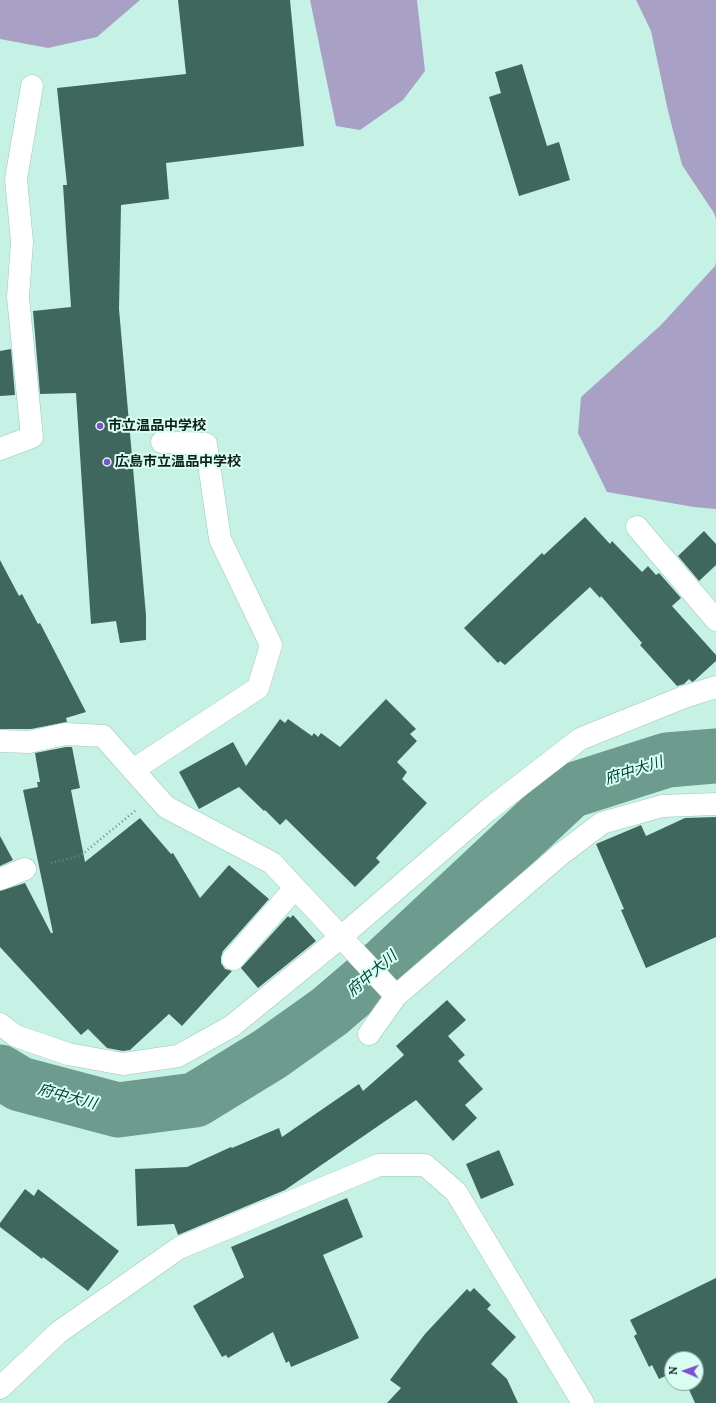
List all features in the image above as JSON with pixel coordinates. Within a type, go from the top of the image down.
[{"type":"street","points":[[0,449],[32,437],[18,297],[22,242],[16,179],[32,86]]},
{"type":"street","points":[[133,770],[258,688],[272,645],[220,539],[206,444],[162,442]]},
{"type":"street","points":[[637,527],[716,620]]},
{"type":"street","points":[[0,1024],[16,1036],[68,1054],[122,1064],[178,1056],[232,1026],[347,943],[487,811],[580,738],[684,697],[716,687]]},
{"type":"street","points":[[0,741],[29,742],[65,734],[103,736],[166,807],[272,863],[393,993]]},
{"type":"street","points":[[370,1034],[393,993],[560,854],[602,823],[662,806],[716,804]]},
{"type":"street","points":[[0,878],[25,869]]},
{"type":"street","points":[[233,960],[295,888]]},
{"type":"street","points":[[0,1388],[59,1332],[179,1248],[378,1165],[426,1165],[456,1192],[583,1403]]},
{"type":"path","points":[[25,869],[80,856],[155,795]]},
{"type":"shaded area","points":[[0,0],[140,0],[97,37],[48,48],[0,39]]},
{"type":"shaded area","points":[[310,0],[417,0],[425,71],[403,100],[360,130],[336,126]]},
{"type":"shaded area","points":[[636,0],[716,0],[716,219],[714,213],[682,165],[668,111],[651,31]]},
{"type":"shaded area","points":[[716,262],[716,509],[694,507],[607,492],[578,433],[581,397],[661,325],[715,266]]},
{"type":"building","name":"広島市立温品中学校","points":[[178,0],[290,0],[304,146],[166,163],[169,199],[121,205],[119,309],[146,615],[146,640],[120,643],[116,621],[91,624],[76,393],[40,394],[33,311],[71,307],[63,185],[67,185],[57,88],[186,74]]},
{"type":"building","points":[[522,64],[547,146],[559,142],[570,180],[519,196],[489,97],[501,93],[495,72]]},
{"type":"building","points":[[11,349],[15,395],[0,396],[0,351]]},
{"type":"building","points":[[585,517],[610,544],[612,541],[642,572],[648,566],[656,575],[659,573],[681,598],[672,606],[716,655],[716,661],[694,681],[692,682],[689,679],[684,684],[677,686],[640,645],[642,643],[601,596],[600,598],[590,587],[505,665],[500,661],[498,663],[464,628],[542,553],[544,555]]},
{"type":"building","points":[[704,531],[716,544],[716,565],[699,581],[678,556]]},
{"type":"building","points":[[0,560],[19,596],[22,594],[38,624],[40,623],[86,712],[66,718],[67,722],[31,729],[0,729]]},
{"type":"building","points":[[386,699],[416,729],[410,734],[417,741],[397,762],[407,772],[402,779],[427,803],[376,858],[380,862],[355,887],[286,819],[280,825],[239,787],[199,809],[179,772],[233,742],[246,766],[280,719],[285,723],[288,719],[312,736],[314,733],[318,737],[321,733],[340,747]]},
{"type":"building","points":[[72,747],[80,788],[71,790],[85,862],[140,818],[171,854],[173,853],[200,898],[229,865],[269,899],[223,951],[221,963],[225,969],[232,971],[182,1026],[169,1014],[130,1050],[123,1051],[107,1048],[88,1029],[81,1035],[0,947],[0,891],[25,883],[51,933],[53,933],[23,790],[38,787],[37,782],[40,782],[35,753]]},
{"type":"building","points":[[716,817],[716,937],[646,968],[621,910],[624,909],[596,844],[641,825],[646,836],[685,818]]},
{"type":"building","points":[[0,836],[13,860],[0,866]]},
{"type":"building","points":[[293,915],[316,941],[258,988],[241,968],[288,916],[290,918]]},
{"type":"building","points":[[447,1000],[466,1020],[448,1036],[465,1055],[458,1061],[483,1089],[465,1105],[477,1118],[453,1141],[416,1100],[285,1190],[178,1235],[174,1224],[137,1226],[135,1169],[187,1167],[231,1147],[232,1148],[279,1128],[282,1137],[359,1084],[363,1091],[404,1055],[396,1046]]},
{"type":"building","points":[[499,1150],[514,1185],[481,1199],[466,1164]]},
{"type":"building","points":[[25,1189],[34,1196],[38,1189],[119,1251],[88,1291],[0,1227],[0,1223]]},
{"type":"building","points":[[347,1198],[363,1237],[323,1255],[359,1338],[291,1367],[289,1361],[286,1363],[273,1332],[228,1358],[226,1355],[222,1357],[193,1306],[244,1277],[231,1247]]},
{"type":"building","points":[[716,1278],[716,1403],[695,1403],[690,1391],[704,1391],[704,1351],[664,1351],[664,1377],[659,1379],[652,1365],[649,1367],[634,1336],[637,1334],[630,1320]]},
{"type":"building","points":[[474,1288],[491,1305],[487,1309],[516,1337],[491,1364],[507,1379],[518,1403],[387,1403],[401,1388],[390,1380],[425,1334],[467,1289],[470,1292]]},
{"type":"waterway","name":"府中大川","points":[[0,1072],[20,1084],[118,1110],[195,1100],[270,1054],[329,1012],[384,965],[570,791],[667,760],[716,756]]},
{"type":"place","name":"市立温品中学校","points":[[100,426]]},
{"type":"place","name":"広島市立温品中学校","points":[[107,462]]}]
